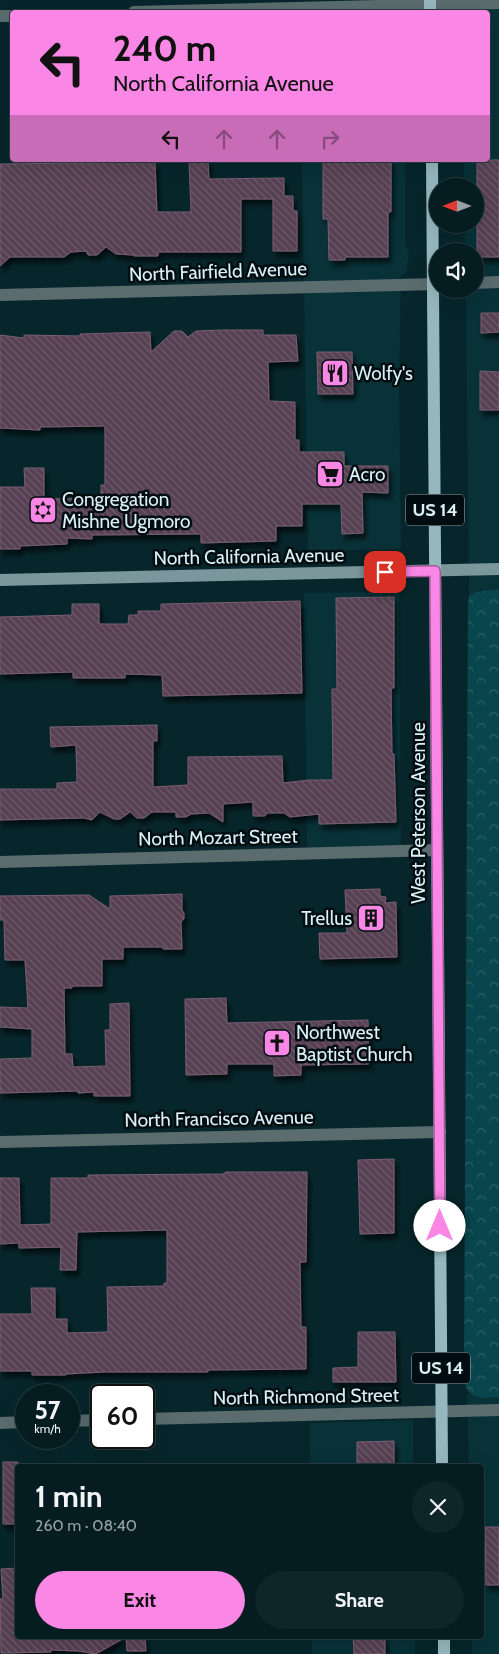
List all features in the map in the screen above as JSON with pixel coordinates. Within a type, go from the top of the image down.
[{"type":"main road","name":"West Peterson Avenue","points":[[432,162],[434,243]]},
{"type":"main road","name":"West Peterson Avenue","points":[[435,298],[435,571],[442,1464]]},
{"type":"main road","name":"North California Avenue","points":[[0,580],[499,569]]},
{"type":"main road","points":[[444,1639],[444,1654]]},
{"type":"street","points":[[233,10],[499,3]]},
{"type":"street","points":[[484,283],[499,282]]},
{"type":"street","name":"North Fairfield Avenue","points":[[0,295],[429,284]]},
{"type":"street","name":"North Mozart Street","points":[[0,862],[437,850]]},
{"type":"street","name":"North Francisco Avenue","points":[[0,1142],[440,1132]]},
{"type":"street","name":"North Richmond Street","points":[[155,1419],[499,1410]]},
{"type":"street","points":[[0,1423],[15,1422]]},
{"type":"shaded area","points":[[462,0],[499,0],[499,589],[476,592],[469,596],[466,298],[484,298],[484,243],[465,243],[465,233],[484,233],[484,178],[464,178],[464,162],[490,162],[490,10],[462,10]]},
{"type":"shaded area","points":[[302,162],[405,162],[405,244],[409,253],[406,272],[401,276],[399,381],[401,549],[308,551]]},
{"type":"shaded area","points":[[399,592],[401,845],[307,848],[304,593]]},
{"type":"shaded area","points":[[467,1393],[478,1397],[499,1397],[499,1654],[472,1654],[472,1639],[484,1639],[484,1464],[469,1464]]},
{"type":"shaded area","points":[[413,1420],[413,1464],[310,1464],[310,1423]]},
{"type":"shaded area","points":[[312,1639],[415,1639],[415,1654],[312,1654]]},
{"type":"green space","points":[[499,589],[499,1397],[476,1397],[468,1392],[464,1379],[468,604],[469,596],[476,592]]},
{"type":"green space","points":[[493,1135],[499,1135],[499,1175],[493,1175]]},
{"type":"building","points":[[499,160],[499,257],[484,257],[484,243],[477,243],[477,233],[484,233],[484,178],[477,178],[477,162]]},
{"type":"building","points":[[155,162],[157,212],[191,212],[189,162],[208,162],[209,179],[284,178],[284,196],[293,196],[293,211],[297,211],[297,251],[273,251],[273,199],[241,199],[241,252],[158,252],[158,256],[134,256],[116,254],[106,247],[97,255],[88,255],[86,251],[71,252],[64,257],[10,257],[0,266],[0,164]]},
{"type":"building","points":[[323,162],[391,162],[391,212],[388,212],[388,257],[345,257],[345,260],[329,260],[328,219],[323,219]]},
{"type":"building","points":[[481,313],[499,313],[499,332],[481,333]]},
{"type":"building","points":[[263,330],[263,335],[296,335],[298,361],[268,362],[269,401],[295,402],[295,440],[299,440],[299,452],[344,452],[344,466],[388,466],[388,493],[362,492],[363,533],[342,534],[341,504],[302,504],[302,526],[276,526],[276,541],[201,543],[201,534],[92,535],[92,539],[67,538],[67,544],[20,546],[20,549],[0,549],[0,487],[25,487],[24,468],[44,468],[44,499],[101,498],[101,485],[105,485],[105,426],[40,427],[40,430],[0,428],[0,335],[24,338],[24,335],[80,336],[80,334],[150,332],[151,352],[174,331],[182,331],[188,337],[196,331]]},
{"type":"building","name":"Wolfy's","points":[[317,352],[352,352],[353,394],[318,394]]},
{"type":"building","points":[[480,371],[499,372],[499,410],[480,410]]},
{"type":"building","points":[[394,597],[394,688],[391,688],[396,822],[319,824],[319,814],[290,817],[284,813],[267,813],[265,816],[253,816],[253,802],[223,804],[223,822],[209,813],[176,817],[176,812],[152,812],[144,818],[137,818],[130,812],[120,819],[114,819],[100,812],[92,820],[84,818],[0,820],[0,789],[57,789],[57,783],[77,782],[76,745],[51,747],[50,727],[157,725],[157,741],[153,741],[153,787],[188,785],[188,757],[282,756],[283,783],[333,780],[332,689],[337,689],[336,598]]},
{"type":"building","points":[[300,601],[302,693],[163,696],[162,675],[125,674],[125,678],[73,678],[73,672],[0,674],[0,617],[72,615],[72,604],[99,604],[99,624],[128,624],[129,615],[138,615],[138,611],[161,611],[161,604]]},
{"type":"building","name":"Trellus","points":[[380,889],[380,896],[386,897],[385,903],[396,902],[397,957],[320,959],[319,933],[347,933],[345,890]]},
{"type":"building","points":[[182,894],[184,919],[181,922],[182,949],[123,947],[123,959],[102,959],[102,986],[72,986],[72,988],[64,988],[65,1054],[72,1054],[73,1067],[106,1066],[105,1030],[110,1030],[110,1004],[129,1003],[130,1096],[94,1096],[94,1092],[78,1093],[78,1091],[0,1093],[0,1059],[32,1058],[32,1029],[0,1027],[0,1007],[28,1008],[25,960],[5,960],[4,920],[0,920],[0,896],[89,895],[110,909],[110,896]]},
{"type":"building","name":"Northwest Baptist Church","points":[[226,998],[227,1023],[368,1020],[369,1064],[301,1065],[301,1075],[274,1076],[274,1064],[227,1064],[227,1074],[186,1075],[185,999]]},
{"type":"building","points":[[394,1159],[394,1233],[360,1234],[358,1160]]},
{"type":"building","points":[[225,1172],[307,1172],[306,1262],[300,1262],[301,1327],[306,1327],[306,1369],[208,1370],[208,1372],[104,1372],[66,1375],[32,1375],[32,1371],[0,1371],[0,1314],[32,1314],[31,1288],[55,1288],[55,1319],[67,1319],[67,1333],[108,1332],[107,1287],[164,1286],[164,1283],[167,1283],[167,1230],[77,1232],[76,1270],[60,1270],[61,1247],[19,1248],[19,1243],[0,1244],[0,1178],[19,1178],[20,1225],[51,1224],[51,1178],[88,1178],[88,1175],[225,1174]]},
{"type":"building","points":[[358,1332],[395,1332],[396,1382],[333,1382],[333,1368],[358,1367]]},
{"type":"building","points":[[394,1441],[394,1464],[357,1464],[357,1442]]},
{"type":"building","points":[[3,1462],[18,1462],[18,1464],[15,1464],[15,1524],[3,1524]]},
{"type":"building","points":[[485,1527],[499,1527],[499,1585],[486,1585]]},
{"type":"building","points":[[15,1568],[15,1639],[122,1639],[96,1654],[51,1650],[51,1652],[1,1653],[0,1599],[3,1599],[1,1569]]},
{"type":"building","points":[[126,1639],[145,1639],[146,1651],[127,1651]]},
{"type":"building","points":[[353,1639],[385,1639],[385,1654],[354,1654]]},
{"type":"place","name":"Wolfy's","points":[[335,373]]},
{"type":"place","name":"Acro","points":[[330,474]]},
{"type":"place","name":"Congregation Mishne Ugmoro","points":[[43,510]]},
{"type":"place","name":"Trellus","points":[[371,918]]},
{"type":"place","name":"Northwest Baptist Church","points":[[277,1043]]},
{"type":"route","points":[[385,572],[435,571],[440,1226]]}]
